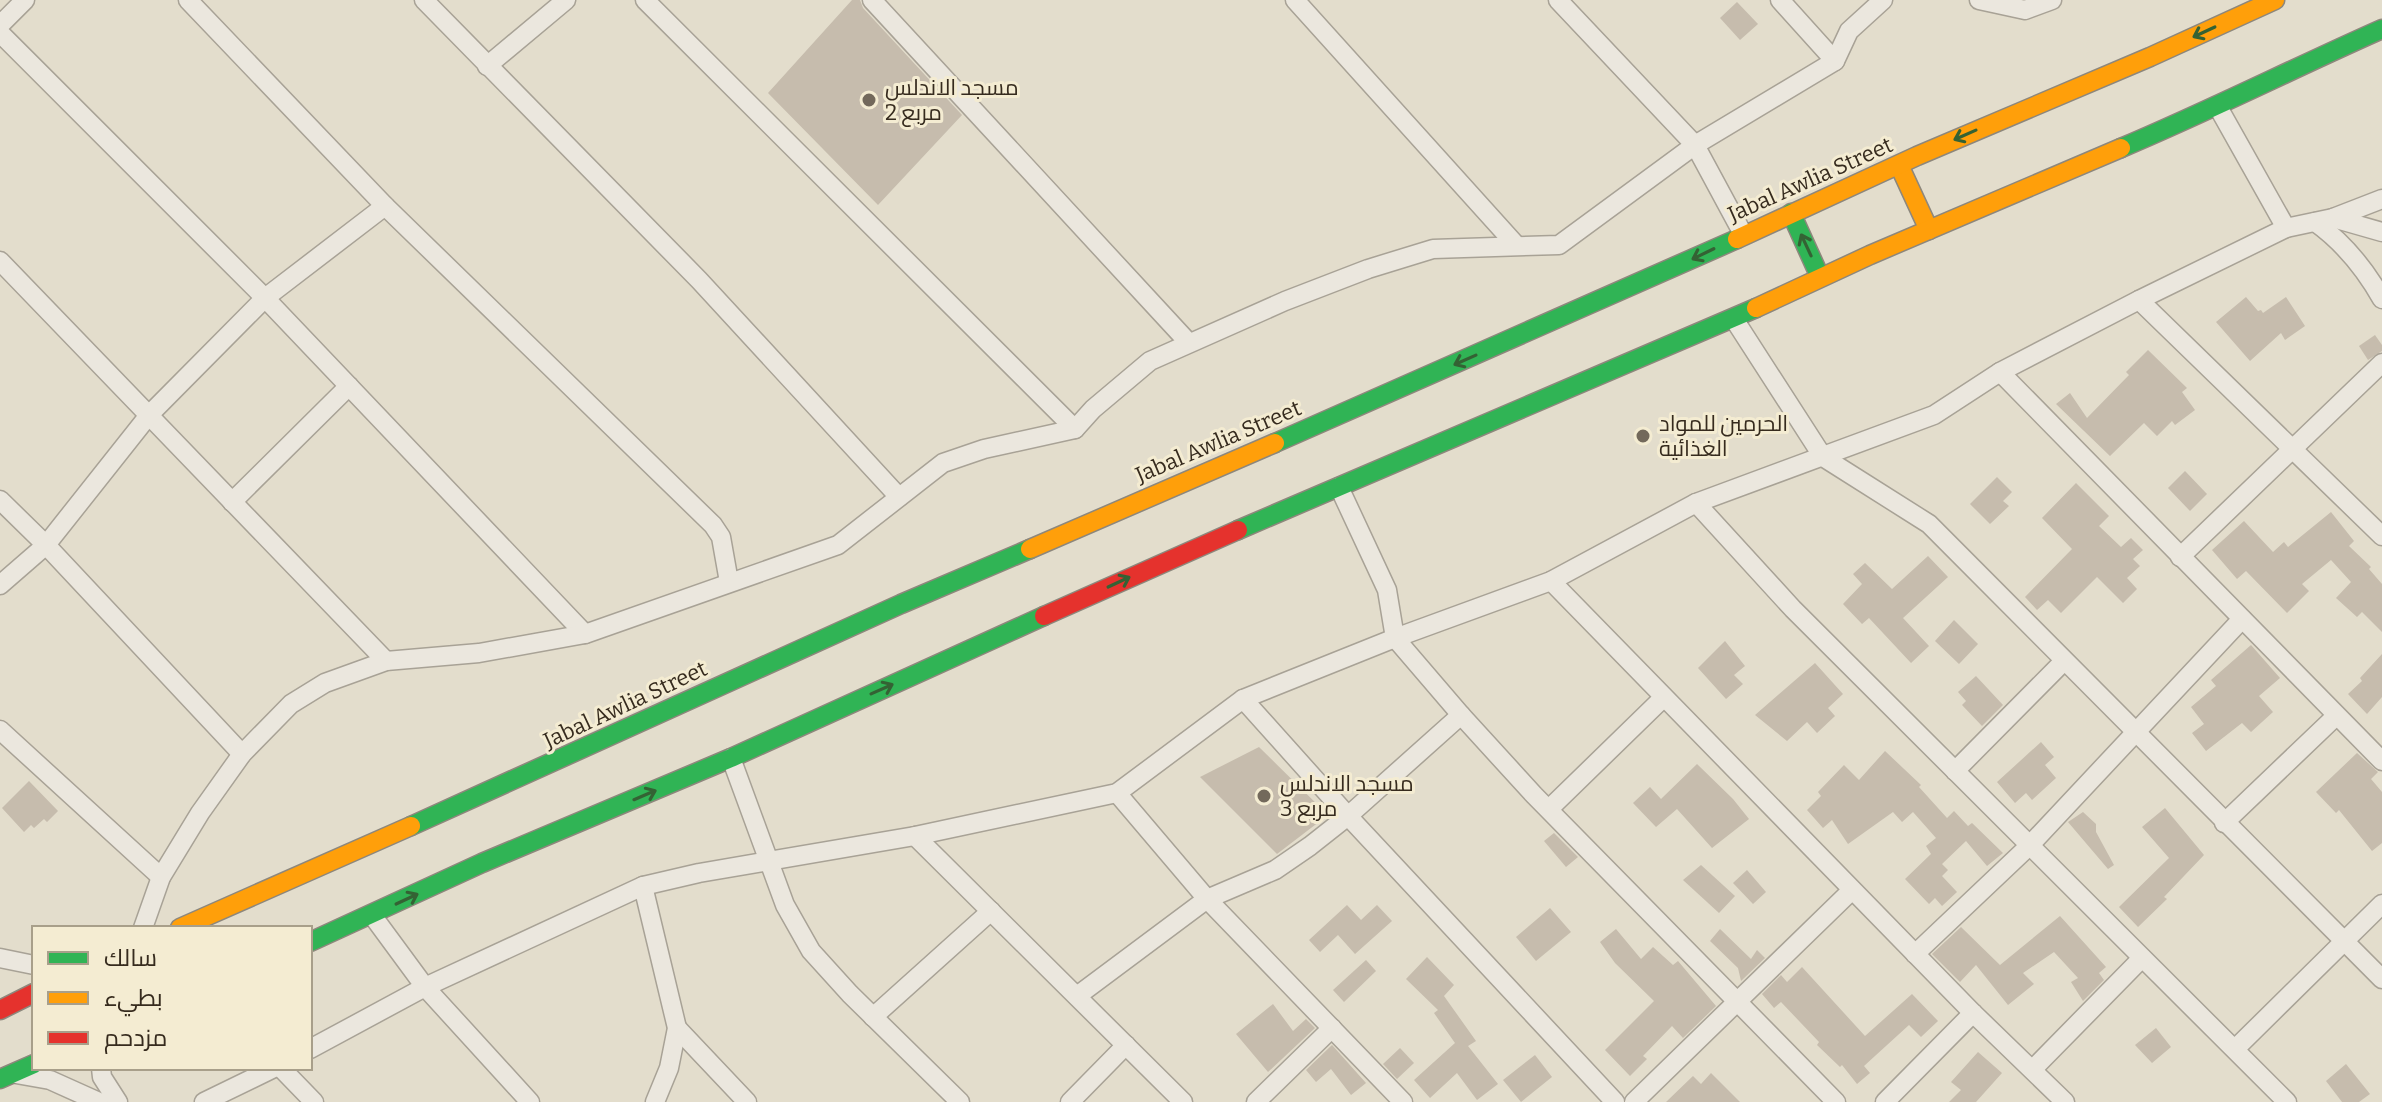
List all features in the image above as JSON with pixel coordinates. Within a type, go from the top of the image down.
[{"type":"highway","name":"Jabal Awlia Street","points":[[185,926],[549,766],[901,604],[1367,404],[1664,273],[1743,234],[2275,0]]},
{"type":"highway","points":[[312,941],[482,863],[731,758],[1153,566],[1734,319],[1820,277],[2218,107],[2273,77],[2382,29]]},
{"type":"highway","points":[[1899,165],[1929,230]]},
{"type":"highway","points":[[1791,213],[1820,277]]},
{"type":"highway","points":[[0,1010],[32,994]]},
{"type":"highway","points":[[7,1076],[32,1065]]},
{"type":"street","points":[[0,25],[25,0]]},
{"type":"street","points":[[188,0],[385,206],[713,525],[721,537],[729,582]]},
{"type":"street","points":[[424,0],[699,280],[899,497]]},
{"type":"street","points":[[487,66],[566,0]]},
{"type":"street","points":[[645,0],[1075,429]]},
{"type":"street","points":[[1295,0],[1516,245]]},
{"type":"street","points":[[1558,0],[1695,145],[1743,234]]},
{"type":"street","points":[[1780,0],[1835,61]]},
{"type":"street","points":[[144,926],[161,877],[200,813],[242,754],[291,704],[325,683],[386,661],[479,653],[585,634],[838,545],[943,463],[984,449],[1075,429],[1093,409],[1150,361],[1188,342],[1368,269],[1433,249],[1516,245],[1546,248],[1559,245],[1695,145],[1835,61],[1849,31],[1883,0]]},
{"type":"street","points":[[1979,0],[2020,5],[2052,0]]},
{"type":"street","points":[[881,3],[1188,342]]},
{"type":"street","points":[[0,33],[265,298],[585,634]]},
{"type":"street","points":[[2218,107],[2286,228]]},
{"type":"street","points":[[312,1048],[425,987],[643,886],[915,836],[1117,793],[1243,699],[1395,638],[1551,581],[1696,503],[1934,415],[2000,372],[2286,228],[2324,220],[2382,199]]},
{"type":"street","points":[[0,585],[46,545],[149,415],[265,298],[385,206]]},
{"type":"street","points":[[2324,220],[2382,232]]},
{"type":"street","points":[[2324,220],[2382,299]]},
{"type":"street","points":[[0,261],[386,661]]},
{"type":"street","points":[[2139,300],[2382,536]]},
{"type":"street","points":[[1734,319],[1823,457],[1929,524],[2382,979]]},
{"type":"street","points":[[2180,557],[2382,363]]},
{"type":"street","points":[[2000,372],[2336,716],[2378,748]]},
{"type":"street","points":[[232,502],[349,386]]},
{"type":"street","points":[[1339,487],[1387,590],[1395,638],[1461,715],[1549,809],[1836,1102]]},
{"type":"street","points":[[0,500],[242,754]]},
{"type":"street","points":[[1696,503],[1793,609],[2287,1102]]},
{"type":"street","points":[[1551,581],[1973,1013],[2065,1102]]},
{"type":"street","points":[[1915,954],[2029,846],[2242,619]]},
{"type":"street","points":[[1955,771],[2064,661]]},
{"type":"street","points":[[1549,809],[1663,698]]},
{"type":"street","points":[[1243,699],[1615,1102]]},
{"type":"street","points":[[1077,996],[1207,899],[1275,870],[1348,816],[1461,715]]},
{"type":"street","points":[[2224,823],[2336,716]]},
{"type":"street","points":[[0,730],[161,877]]},
{"type":"street","points":[[731,758],[785,905],[811,951],[960,1102]]},
{"type":"street","points":[[1117,793],[1207,899],[1403,1102]]},
{"type":"street","points":[[915,836],[1183,1102]]},
{"type":"street","points":[[643,886],[677,1028],[669,1068],[655,1102]]},
{"type":"street","points":[[1634,1102],[1852,890]]},
{"type":"street","points":[[2235,1049],[2382,904]]},
{"type":"street","points":[[873,1017],[991,911]]},
{"type":"street","points":[[372,915],[425,987],[530,1102]]},
{"type":"street","points":[[0,958],[32,965]]},
{"type":"street","points":[[2033,1069],[2142,958]]},
{"type":"street","points":[[1885,1102],[1973,1013]]},
{"type":"street","points":[[677,1028],[747,1102]]},
{"type":"street","points":[[1256,1102],[1332,1028]]},
{"type":"street","points":[[1070,1102],[1126,1045]]},
{"type":"street","points":[[101,1070],[102,1077],[118,1102]]},
{"type":"street","points":[[204,1102],[270,1070]]},
{"type":"street","points":[[283,1070],[314,1102]]},
{"type":"street","points":[[7,1076],[50,1080],[99,1102]]},
{"type":"building","name":"مسجد الاندلس مربع 2","points":[[852,0],[860,0],[863,8],[962,115],[878,205],[768,93]]},
{"type":"building","points":[[1737,2],[1758,24],[1740,40],[1720,18]]},
{"type":"building","points":[[2246,297],[2263,313],[2286,297],[2305,326],[2285,340],[2281,333],[2250,361],[2216,322]]},
{"type":"building","points":[[2375,335],[2382,345],[2382,351],[2368,360],[2359,346]]},
{"type":"building","points":[[2148,350],[2187,388],[2182,392],[2195,410],[2175,425],[2172,421],[2157,436],[2144,423],[2110,456],[2056,404],[2070,393],[2087,418],[2129,375],[2126,372]]},
{"type":"building","points":[[2185,471],[2207,494],[2190,511],[2168,488]]},
{"type":"building","points":[[1997,477],[2012,492],[2003,501],[2009,506],[1990,524],[1970,504]]},
{"type":"building","points":[[2076,483],[2109,516],[2099,526],[2121,547],[2131,538],[2143,550],[2133,559],[2140,566],[2127,578],[2137,589],[2123,603],[2097,577],[2061,613],[2048,600],[2037,610],[2025,597],[2072,549],[2042,518]]},
{"type":"building","points":[[2331,512],[2354,541],[2349,546],[2371,567],[2369,569],[2382,584],[2382,632],[2362,612],[2357,617],[2336,598],[2351,582],[2331,560],[2302,584],[2309,591],[2287,613],[2246,571],[2237,579],[2212,550],[2244,521],[2273,552],[2284,542],[2288,547]]},
{"type":"building","points":[[1928,556],[1948,577],[1903,618],[1929,646],[1911,663],[1869,618],[1862,624],[1843,604],[1862,584],[1853,574],[1865,563],[1892,589]]},
{"type":"building","points":[[1954,620],[1978,644],[1959,664],[1935,641]]},
{"type":"building","points":[[1725,641],[1745,666],[1734,675],[1743,684],[1726,699],[1698,668]]},
{"type":"building","points":[[2251,645],[2280,678],[2259,696],[2273,712],[2251,732],[2242,723],[2206,751],[2192,733],[2204,724],[2191,707],[2216,686],[2211,680]]},
{"type":"building","points":[[2382,654],[2382,697],[2367,714],[2348,694]]},
{"type":"building","points":[[1815,663],[1843,694],[1828,708],[1835,716],[1817,733],[1807,722],[1787,741],[1755,715]]},
{"type":"building","points":[[1976,676],[2003,705],[1982,726],[1962,705],[1966,701],[1958,692]]},
{"type":"building","points":[[2041,742],[2054,757],[2045,765],[2056,778],[2032,800],[2026,793],[2015,803],[1997,782]]},
{"type":"building","name":"مسجد الاندلس مربع 3","points":[[1259,747],[1328,815],[1277,854],[1200,777]]},
{"type":"building","points":[[1885,751],[1921,785],[1919,787],[1947,818],[1954,811],[1968,826],[1972,823],[2003,853],[1987,866],[1966,841],[1942,864],[1948,870],[1942,876],[1957,892],[1942,906],[1935,898],[1929,904],[1905,879],[1931,854],[1926,846],[1936,838],[1913,812],[1902,822],[1893,812],[1848,844],[1832,820],[1823,828],[1807,810],[1821,796],[1818,792],[1844,765],[1859,780]]},
{"type":"building","points":[[2357,753],[2378,772],[2371,779],[2382,792],[2382,843],[2372,851],[2339,810],[2336,813],[2316,792]]},
{"type":"building","points":[[1697,764],[1749,819],[1712,848],[1677,809],[1656,827],[1633,803],[1650,787],[1661,799]]},
{"type":"building","points":[[29,781],[58,811],[47,822],[44,819],[24,832],[2,808]]},
{"type":"building","points":[[2165,808],[2204,855],[2164,897],[2167,899],[2138,927],[2119,907],[2169,858],[2142,827]]},
{"type":"building","points":[[2083,812],[2096,824],[2096,832],[2114,865],[2108,869],[2068,822]]},
{"type":"building","points":[[1554,833],[1578,857],[1566,867],[1544,841]]},
{"type":"building","points":[[1701,865],[1735,896],[1719,913],[1683,880]]},
{"type":"building","points":[[1747,870],[1766,892],[1753,904],[1733,883]]},
{"type":"building","points":[[1347,905],[1361,920],[1377,905],[1392,921],[1355,954],[1338,935],[1320,952],[1309,940]]},
{"type":"building","points":[[1550,908],[1571,932],[1536,961],[1516,937]]},
{"type":"building","points":[[2060,916],[2106,967],[2099,973],[2104,980],[2083,1001],[2071,982],[2078,978],[2054,952],[2023,973],[2034,984],[2008,1005],[1976,965],[1960,982],[1932,954],[1961,927],[2000,965]]},
{"type":"building","points":[[1616,929],[1641,959],[1653,947],[1673,965],[1678,961],[1716,1006],[1683,1038],[1672,1026],[1643,1056],[1647,1059],[1630,1076],[1605,1050],[1654,1001],[1615,963],[1600,942]]},
{"type":"building","points":[[1720,929],[1751,959],[1757,950],[1765,958],[1741,981],[1738,968],[1710,941]]},
{"type":"building","points":[[1427,957],[1454,985],[1444,996],[1476,1041],[1468,1046],[1498,1084],[1477,1100],[1457,1073],[1430,1098],[1414,1080],[1455,1043],[1434,1013],[1438,1010],[1406,979]]},
{"type":"building","points":[[1366,960],[1376,971],[1344,1002],[1333,990]]},
{"type":"building","points":[[1802,967],[1865,1036],[1912,994],[1938,1021],[1921,1037],[1909,1025],[1864,1066],[1870,1073],[1857,1084],[1842,1065],[1840,1067],[1817,1045],[1819,1042],[1781,1002],[1774,1008],[1762,994],[1781,975],[1787,982]]},
{"type":"building","points":[[1273,1004],[1293,1031],[1306,1019],[1315,1028],[1268,1072],[1236,1034]]},
{"type":"building","points":[[2156,1028],[2171,1047],[2152,1063],[2135,1045]]},
{"type":"building","points":[[1332,1045],[1366,1083],[1351,1095],[1331,1069],[1316,1082],[1306,1070]]},
{"type":"building","points":[[1400,1048],[1414,1063],[1397,1079],[1383,1064]]},
{"type":"building","points":[[1978,1052],[2002,1073],[1976,1102],[1949,1102],[1961,1090],[1951,1082]]},
{"type":"building","points":[[1535,1055],[1552,1077],[1521,1102],[1503,1080]]},
{"type":"building","points":[[2346,1064],[2370,1094],[2359,1102],[2342,1102],[2326,1081]]},
{"type":"building","points":[[1711,1073],[1740,1102],[1666,1102],[1693,1076],[1701,1084]]},
{"type":"traffic: fast","points":[[2121,148],[2382,29]]},
{"type":"traffic: fast","points":[[1791,213],[1820,277]]},
{"type":"traffic: fast","points":[[1275,443],[1737,239]]},
{"type":"traffic: fast","points":[[1238,530],[1756,308]]},
{"type":"traffic: fast","points":[[411,826],[901,604],[1030,549]]},
{"type":"traffic: fast","points":[[312,941],[482,863],[731,758],[1044,616]]},
{"type":"traffic: fast","points":[[0,1079],[32,1065]]},
{"type":"traffic: slow","points":[[1737,239],[1917,156],[2275,0]]},
{"type":"traffic: slow","points":[[1756,308],[1870,255],[2121,148]]},
{"type":"traffic: slow","points":[[1899,165],[1929,230]]},
{"type":"traffic: slow","points":[[1030,549],[1275,443]]},
{"type":"traffic: slow","points":[[185,926],[411,826]]},
{"type":"traffic: jam","points":[[1044,616],[1238,530]]},
{"type":"traffic: jam","points":[[0,1010],[32,994]]},
{"type":"place","name":"مسجد الاندلس مربع 2","points":[[869,100]]},
{"type":"place","name":"الحرمين للمواد الغذائية","points":[[1643,436]]},
{"type":"place","name":"مسجد الاندلس مربع 3","points":[[1264,796]]}]
